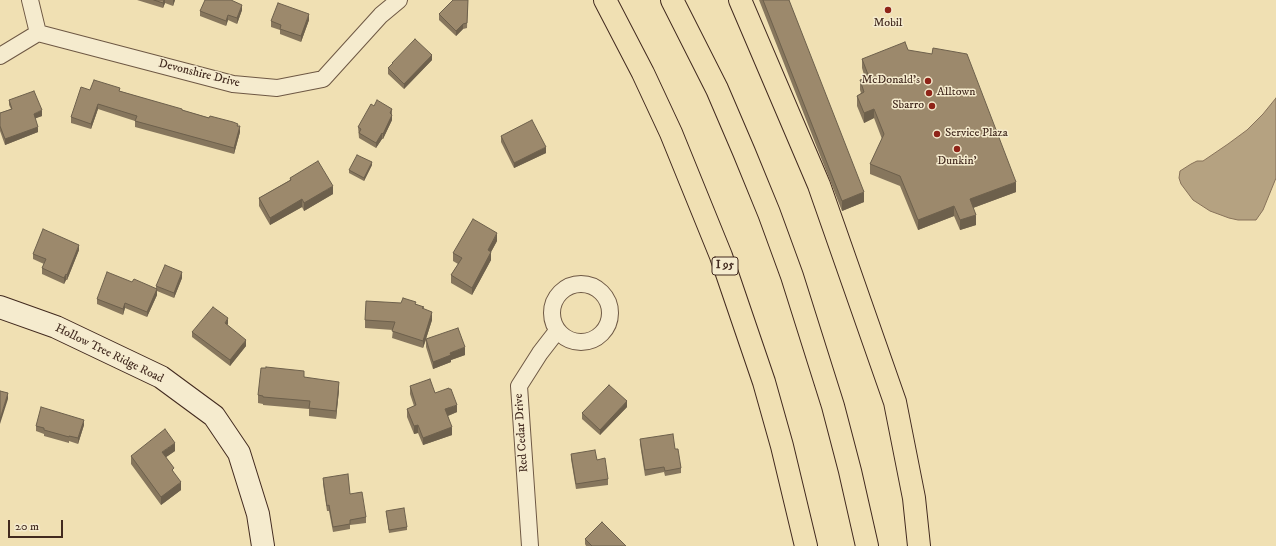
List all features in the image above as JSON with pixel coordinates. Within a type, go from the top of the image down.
[{"type":"highway","name":"I 95","points":[[605,0],[643,73],[671,133],[721,256],[744,319],[764,382],[782,446],[806,546]]},
{"type":"highway","points":[[672,0],[717,89],[769,213],[792,276],[814,341],[833,406],[867,546]]},
{"type":"highway","points":[[740,0],[819,185],[895,402],[914,498],[919,546]]},
{"type":"main road","name":"Hollow Tree Ridge Road","points":[[0,307],[56,327],[161,377],[214,416],[239,453],[258,514],[263,546]]},
{"type":"street","points":[[0,56],[38,32],[30,0]]},
{"type":"street","name":"Devonshire Drive","points":[[38,32],[234,84],[276,88],[323,79],[381,15],[399,0]]},
{"type":"street","name":"Red Cedar Drive","points":[[530,546],[519,386],[540,353],[557,331]]},
{"type":"shaded area","points":[[1276,98],[1276,178],[1263,210],[1256,220],[1238,220],[1229,218],[1210,211],[1193,200],[1181,184],[1179,178],[1180,171],[1197,161],[1203,161],[1247,130]]},
{"type":"building","points":[[154,0],[164,0],[163,3]]},
{"type":"building","points":[[205,0],[231,0],[242,5],[237,18],[228,15],[226,21],[200,11]]},
{"type":"building","points":[[453,0],[468,0],[467,23],[463,24],[456,31],[439,14]]},
{"type":"building","points":[[763,0],[789,0],[864,192],[842,201]]},
{"type":"building","points":[[278,3],[309,14],[301,36],[280,29],[281,25],[271,21]]},
{"type":"building","points":[[415,39],[432,55],[404,84],[388,68]]},
{"type":"building","name":"Service Plaza","points":[[905,42],[908,50],[932,54],[933,48],[967,54],[1016,182],[970,199],[976,215],[960,220],[954,206],[918,220],[900,176],[870,164],[884,134],[874,109],[864,113],[857,96],[864,92],[860,80],[869,77],[862,59]]},
{"type":"building","points":[[94,80],[120,88],[119,91],[209,118],[210,116],[238,124],[237,126],[240,126],[234,148],[135,121],[137,116],[98,104],[91,124],[71,117],[81,87],[90,90]]},
{"type":"building","points":[[34,91],[42,110],[34,114],[38,127],[5,139],[0,126],[0,113],[12,109],[9,100]]},
{"type":"building","points":[[377,100],[392,109],[390,113],[392,115],[383,134],[382,133],[376,143],[359,133],[361,129],[358,127],[371,104],[374,106]]},
{"type":"building","points":[[532,120],[546,147],[514,163],[501,136]]},
{"type":"building","points":[[357,155],[372,162],[364,178],[349,170]]},
{"type":"building","points":[[318,161],[333,186],[304,203],[302,199],[270,218],[259,198],[291,180],[290,178]]},
{"type":"building","points":[[473,219],[497,233],[488,250],[491,252],[472,288],[451,275],[462,258],[453,253]]},
{"type":"building","points":[[43,229],[79,245],[67,275],[66,274],[64,278],[42,268],[46,259],[33,254]]},
{"type":"building","points":[[165,265],[182,272],[174,293],[156,286]]},
{"type":"building","points":[[107,272],[132,282],[134,279],[157,289],[147,312],[125,303],[123,309],[97,299]]},
{"type":"building","points":[[403,298],[416,302],[415,304],[432,312],[423,341],[392,331],[395,322],[365,320],[366,301],[401,303]]},
{"type":"building","points":[[213,307],[228,318],[225,323],[246,340],[230,360],[192,332]]},
{"type":"building","points":[[458,328],[465,347],[450,353],[451,355],[433,362],[426,339]]},
{"type":"building","points":[[266,367],[304,371],[304,377],[339,382],[336,411],[309,408],[310,401],[263,397],[258,395],[261,368]]},
{"type":"building","points":[[430,379],[435,393],[449,388],[451,389],[457,405],[445,409],[452,427],[423,438],[418,425],[414,426],[407,409],[416,405],[410,386]]},
{"type":"building","points":[[609,385],[627,401],[600,430],[582,413]]},
{"type":"building","points":[[0,391],[8,393],[0,419]]},
{"type":"building","points":[[41,407],[84,420],[78,438],[44,430],[44,428],[36,426]]},
{"type":"building","points":[[165,429],[175,443],[162,452],[174,468],[172,470],[181,482],[161,497],[131,456]]},
{"type":"building","points":[[673,434],[675,449],[678,449],[681,468],[665,471],[664,467],[645,470],[640,439]]},
{"type":"building","points":[[595,450],[597,460],[605,458],[608,479],[576,484],[571,454]]},
{"type":"building","points":[[348,474],[350,494],[362,492],[366,517],[350,520],[350,524],[333,527],[329,505],[327,506],[323,478]]},
{"type":"building","points":[[404,508],[407,527],[389,530],[386,511]]},
{"type":"building","points":[[602,522],[626,546],[592,546],[585,539]]},
{"type":"place","name":"Mobil","points":[[888,10]]},
{"type":"place","name":"McDonald's","points":[[928,81]]},
{"type":"place","name":"Alltown","points":[[929,93]]},
{"type":"place","name":"Sbarro","points":[[932,106]]},
{"type":"place","name":"Service Plaza","points":[[937,134]]},
{"type":"place","name":"Dunkin'","points":[[957,149]]}]
